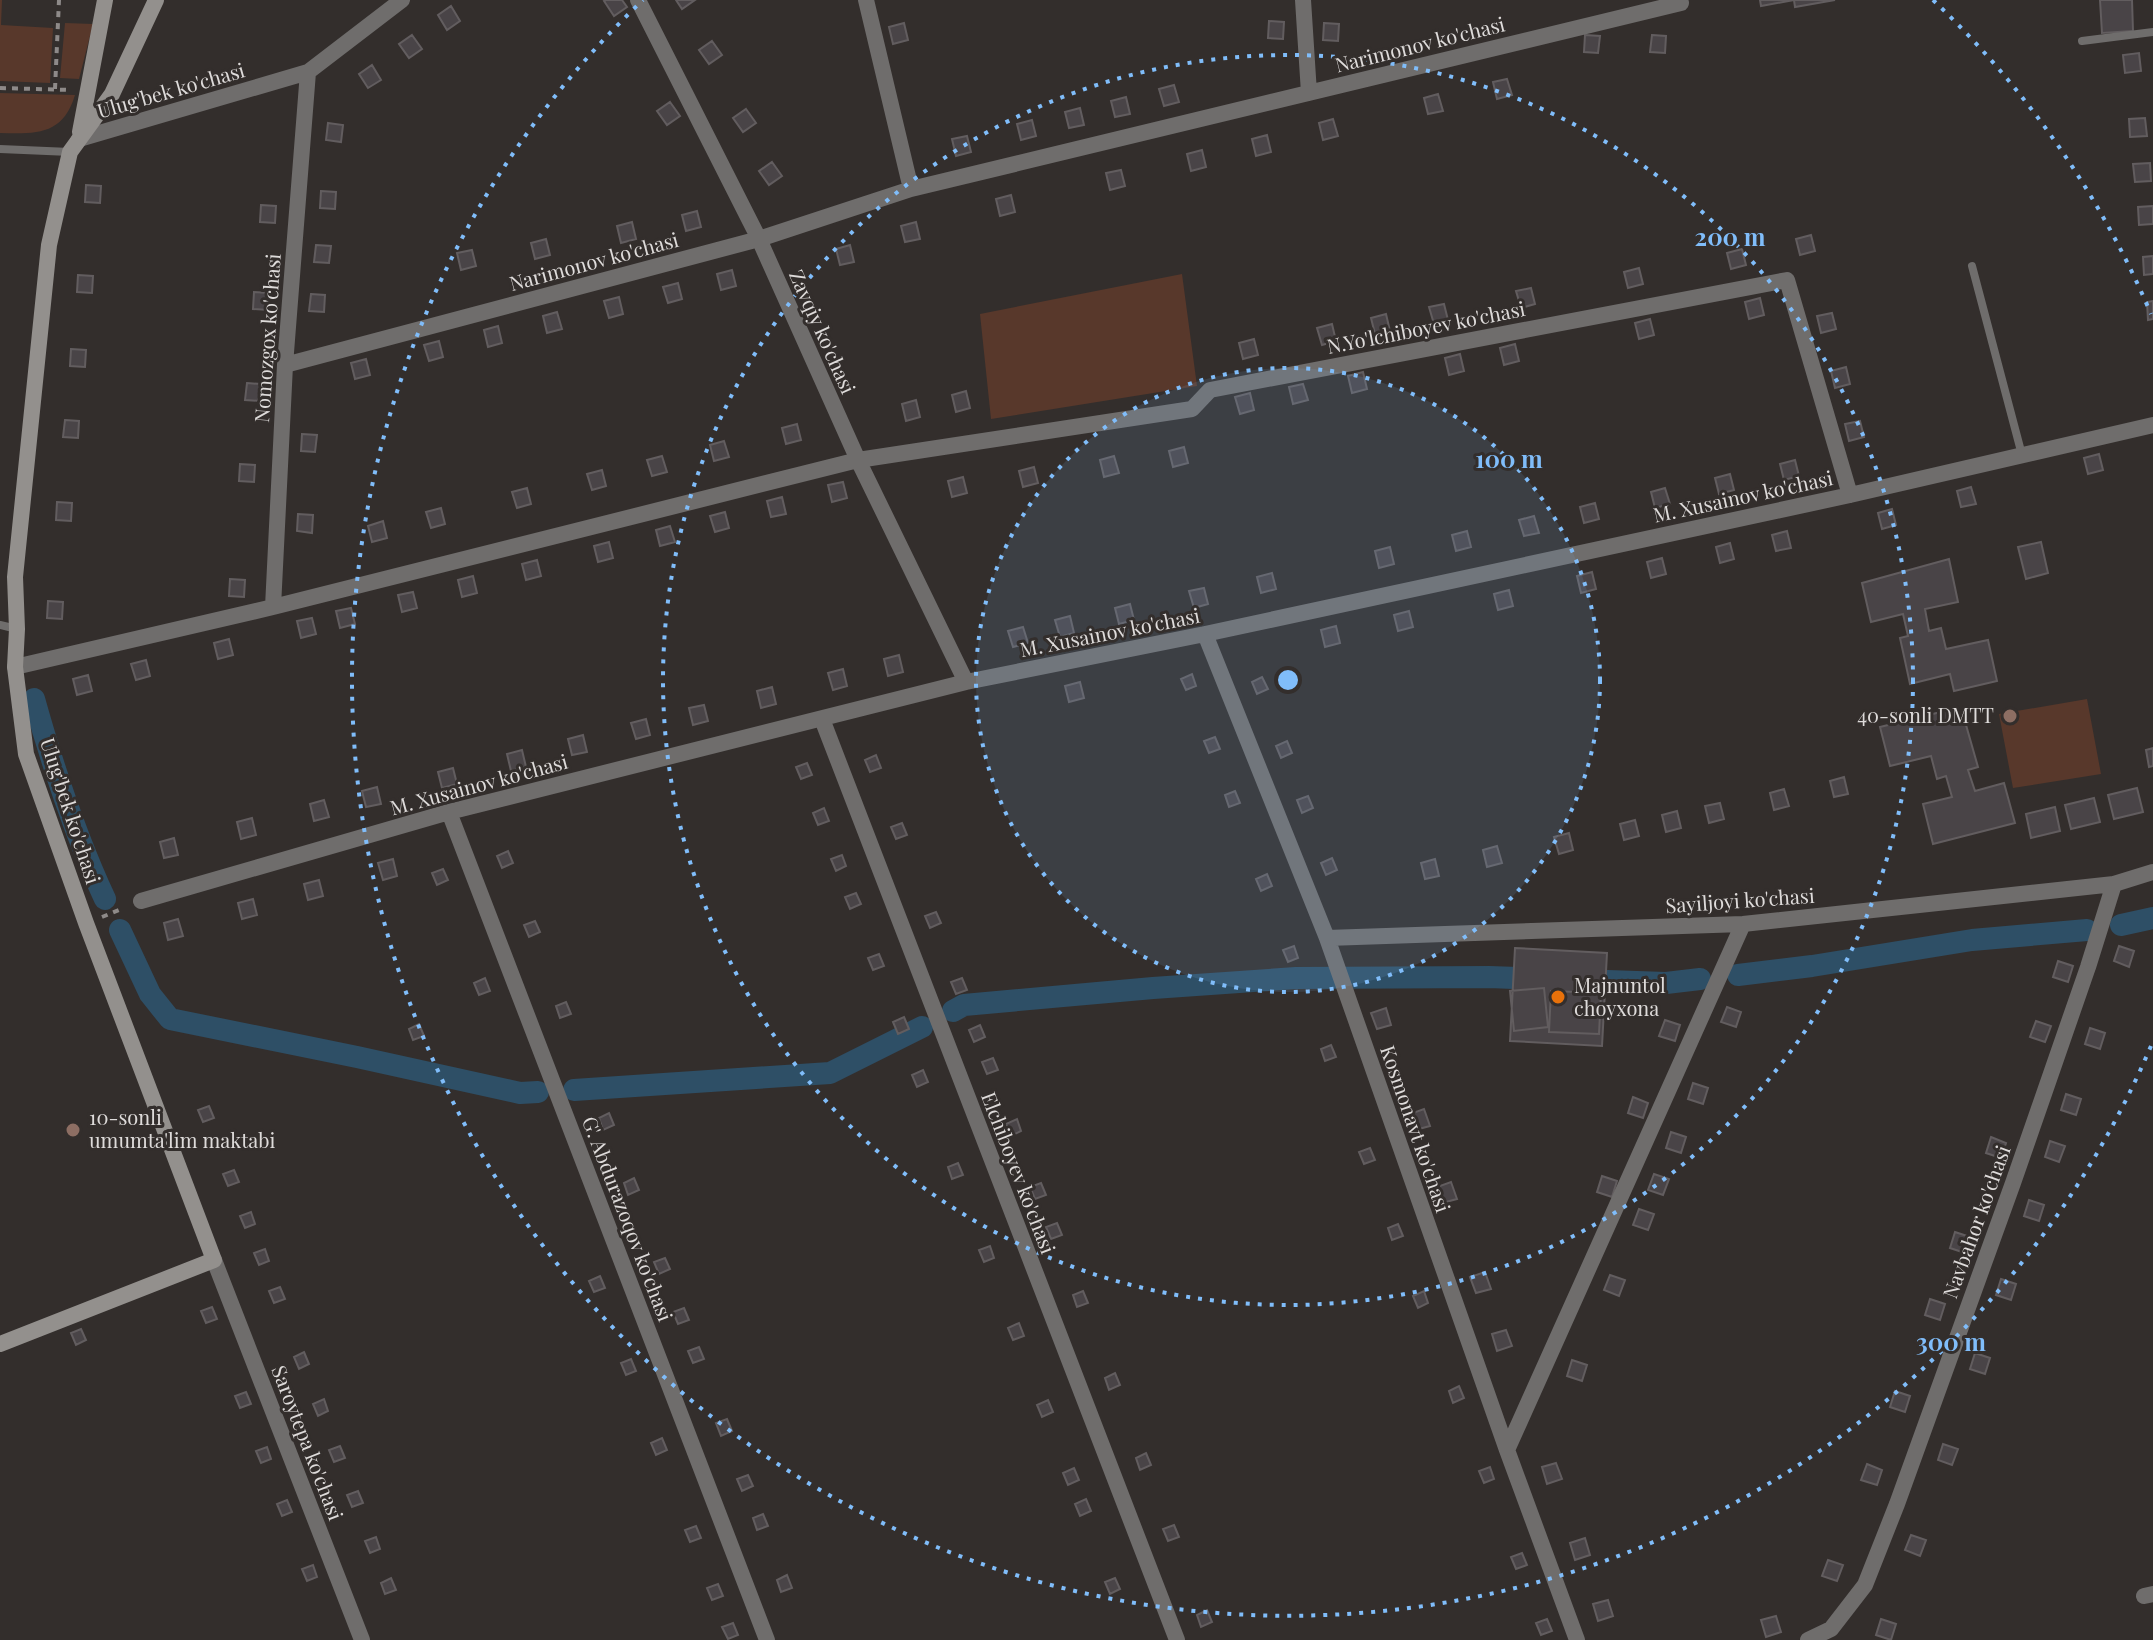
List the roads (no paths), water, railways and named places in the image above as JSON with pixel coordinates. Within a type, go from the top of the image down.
[{"type":"main road","points":[[74,146],[89,90],[105,0]]},
{"type":"main road","points":[[74,146],[112,94],[156,0]]},
{"type":"main road","name":"Ulug'bek ko'chasi","points":[[74,146],[49,245],[15,577],[15,667],[26,754],[86,923],[214,1260]]},
{"type":"main road","points":[[0,1344],[214,1260]]},
{"type":"street","name":"Ulug'bek ko'chasi","points":[[74,146],[308,72],[402,0]]},
{"type":"street","name":"Zavqiy ko'chasi","points":[[638,0],[759,239],[858,460],[966,682]]},
{"type":"street","points":[[866,0],[911,189]]},
{"type":"street","name":"Narimonov ko'chasi","points":[[1303,0],[1309,93]]},
{"type":"street","name":"Narimonov ko'chasi","points":[[285,365],[759,239],[911,189],[1681,3]]},
{"type":"street","name":"Nomozgox ko'chasi","points":[[273,607],[285,365],[308,72]]},
{"type":"street","name":"N.Yo'lchiboyev ko'chasi","points":[[858,460],[1192,409],[1210,390],[1787,280],[1850,495]]},
{"type":"street","name":"M. Xusainov ko'chasi","points":[[141,901],[449,812],[966,682],[1205,634],[1850,495],[2153,425]]},
{"type":"street","points":[[15,667],[273,607],[858,460]]},
{"type":"street","name":"Kosmonavt ko'chasi","points":[[1205,634],[1327,939],[1577,1640]]},
{"type":"street","name":"Elchiboyev ko'chasi","points":[[822,719],[1177,1640]]},
{"type":"street","name":"G'. Abdurazoqov ko'chasi","points":[[449,812],[767,1640]]},
{"type":"street","name":"Sayiljoyi ko'chasi","points":[[1327,939],[1743,924],[2114,884],[2153,872]]},
{"type":"street","name":"Navbahor ko'chasi","points":[[1808,1640],[1831,1629],[1865,1585],[2013,1183],[2114,884]]},
{"type":"street","points":[[1507,1450],[1743,924]]},
{"type":"street","name":"Saroytepa ko'chasi","points":[[214,1260],[362,1640]]},
{"type":"lane","points":[[2082,41],[2153,32]]},
{"type":"lane","points":[[0,149],[74,146]]},
{"type":"lane","points":[[1972,266],[2022,455]]},
{"type":"lane","points":[[0,625],[17,629]]},
{"type":"waterway","points":[[34,699],[65,800],[105,899]]},
{"type":"waterway","points":[[2121,925],[2153,918]]},
{"type":"waterway","points":[[120,930],[150,994],[170,1019],[520,1093],[538,1092]]},
{"type":"waterway","points":[[1738,975],[1972,940],[2087,930]]},
{"type":"waterway","points":[[953,1011],[964,1005],[1296,978],[1543,979]]},
{"type":"waterway","points":[[1578,980],[1666,983],[1700,979]]},
{"type":"waterway","points":[[574,1090],[830,1073],[922,1027]]},
{"type":"place","name":"40-sonli DMTT","points":[[2010,716]]},
{"type":"place","name":"Majnuntol choyxona","points":[[1558,997]]},
{"type":"place","name":"10-sonli umumta'lim maktabi","points":[[73,1130]]}]
